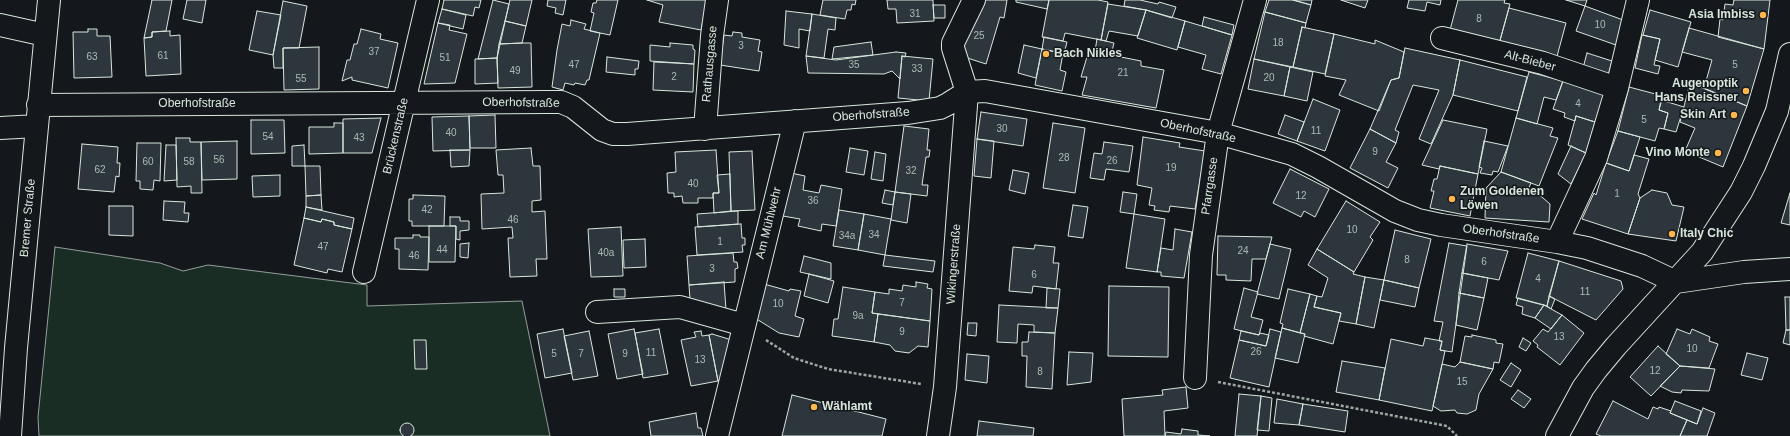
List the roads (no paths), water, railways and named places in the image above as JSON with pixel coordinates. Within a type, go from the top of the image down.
[{"type":"street","name":"Bremer Straße","points":[[10,436],[16,348],[49,0]]},
{"type":"street","name":"Brückenstraße","points":[[364,272],[428,0]]},
{"type":"street","name":"Rathausgasse","points":[[706,128],[712,36],[717,0]]},
{"type":"street","points":[[967,92],[953,48],[953,43],[974,0]]},
{"type":"street","name":"Pfarrgasse","points":[[1195,378],[1201,255],[1218,133],[1255,0]]},
{"type":"street","points":[[1557,242],[1596,158],[1617,88],[1638,0]]},
{"type":"street","points":[[0,25],[46,35]]},
{"type":"street","name":"Alt-Bieber","points":[[1442,38],[1543,63],[1617,88]]},
{"type":"street","points":[[1557,436],[1583,388],[1596,370],[1621,340],[1676,282],[1709,242],[1741,192],[1754,166],[1777,111],[1790,54]]},
{"type":"street","name":"Oberhofstraße","points":[[0,128],[38,116],[403,104],[561,102],[573,108],[602,130],[613,134],[928,110],[948,104],[967,92],[985,91],[1218,133],[1292,154],[1396,211],[1418,220],[1587,248],[1642,266],[1676,282]]},
{"type":"street","name":"Wikingerstraße","points":[[938,436],[945,387],[967,92]]},
{"type":"street","name":"Am Mühlwehr","points":[[717,436],[795,121]]},
{"type":"street","points":[[1676,282],[1744,272],[1790,269]]},
{"type":"street","points":[[597,312],[680,307],[744,325]]},
{"type":"place","name":"Asia Imbiss","points":[[1763,15]]},
{"type":"place","name":"Bach Nikles","points":[[1046,54]]},
{"type":"place","name":"Augenoptik Hans Reissner","points":[[1746,91]]},
{"type":"place","name":"Skin Art","points":[[1734,115]]},
{"type":"place","name":"Vino Monte","points":[[1718,153]]},
{"type":"place","name":"Zum Goldenen Löwen","points":[[1452,199]]},
{"type":"place","name":"Italy Chic","points":[[1672,234]]},
{"type":"place","name":"Wählamt","points":[[814,407]]}]
